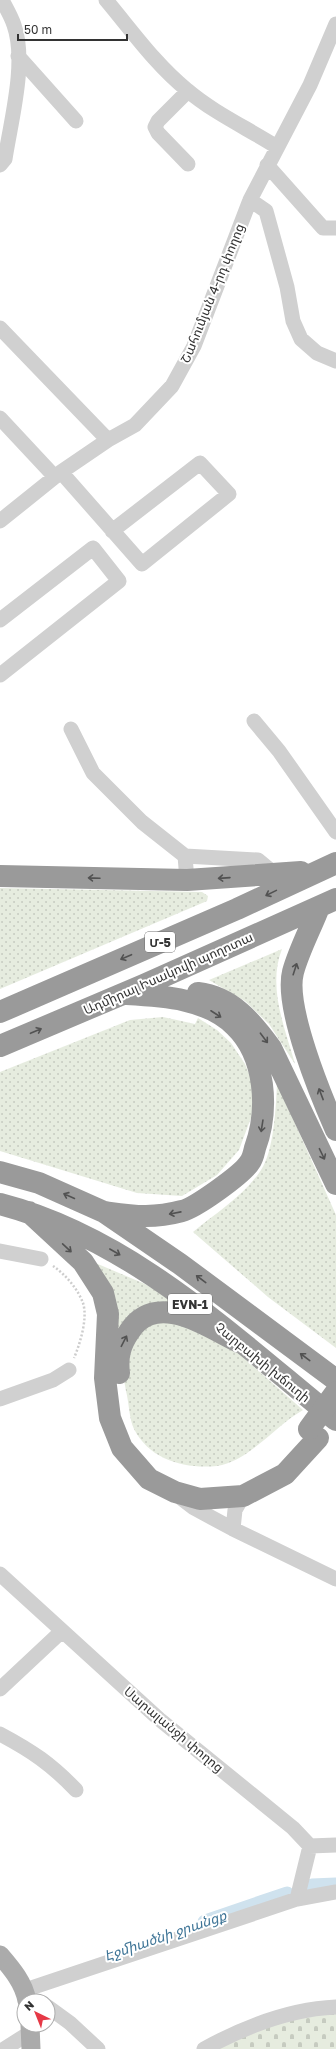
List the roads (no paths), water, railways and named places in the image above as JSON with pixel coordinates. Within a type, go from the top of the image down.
[{"type":"highway","points":[[0,876],[187,880],[276,875],[327,866]]},
{"type":"highway","name":"Մ-5","points":[[0,1012],[237,909],[327,866]]},
{"type":"highway","points":[[328,903],[293,973],[292,1002],[314,1076],[336,1130]]},
{"type":"highway","name":"Ադմիրալ Իսակովի պողոտա","points":[[0,1046],[134,990],[328,903]]},
{"type":"highway","points":[[134,990],[218,997],[235,1007],[252,1023],[271,1048],[336,1184]]},
{"type":"highway","points":[[104,1212],[148,1218],[184,1211],[222,1188],[250,1163],[261,1134],[265,1110],[264,1090],[259,1071],[246,1038],[235,1025],[210,1010],[190,1002],[134,990]]},
{"type":"highway","name":"Չարբախի խճուղի","points":[[0,1172],[39,1183],[104,1212],[180,1264],[336,1380]]},
{"type":"highway","name":"Չարբախի խճուղի","points":[[0,1204],[29,1212],[95,1241],[130,1261],[164,1283],[336,1420]]},
{"type":"highway","points":[[29,1212],[82,1262],[103,1293],[108,1314],[105,1378],[110,1418],[122,1448],[149,1479],[175,1492],[200,1499],[243,1496],[285,1474],[313,1433],[336,1392]]},
{"type":"highway","points":[[239,1342],[182,1314],[168,1312],[154,1313],[143,1317],[133,1326],[122,1342],[118,1360],[127,1427],[143,1457],[171,1478],[190,1485],[211,1488],[234,1487],[260,1478],[284,1462],[313,1433],[336,1413]]},
{"type":"main road","points":[[0,1955],[13,1970],[27,1993]]},
{"type":"street","points":[[0,165],[5,159],[18,78],[18,56],[14,25],[2,0]]},
{"type":"street","points":[[106,0],[166,72],[188,92],[220,114],[251,130],[277,147]]},
{"type":"street","name":"Շահումյան 4-րդ փողոց","points":[[0,520],[58,475],[108,440],[135,425],[172,386],[194,346],[250,200],[310,85],[330,56],[336,24]]},
{"type":"street","points":[[18,56],[76,121]]},
{"type":"street","points":[[188,92],[158,121],[155,127],[158,133],[188,164]]},
{"type":"street","points":[[267,165],[323,228],[336,228]]},
{"type":"street","points":[[250,200],[266,211],[287,288],[293,321],[301,339],[317,353],[336,361]]},
{"type":"street","points":[[0,328],[108,440]]},
{"type":"street","points":[[0,418],[58,475],[142,564],[229,494],[200,463],[112,531]]},
{"type":"street","points":[[0,620],[93,548],[119,581],[0,675]]},
{"type":"street","points":[[254,721],[279,751],[336,832]]},
{"type":"street","points":[[71,729],[93,773],[142,822],[185,856],[258,860],[276,875]]},
{"type":"street","points":[[185,856],[187,880]]},
{"type":"street","points":[[0,1251],[41,1259]]},
{"type":"street","points":[[0,1399],[53,1380],[68,1370]]},
{"type":"street","points":[[175,1492],[194,1508],[233,1529],[336,1579]]},
{"type":"street","points":[[233,1529],[236,1510],[243,1496]]},
{"type":"street","name":"Սարալանջի փողոց","points":[[0,1574],[159,1719],[293,1828],[310,1846]]},
{"type":"street","points":[[0,1689],[62,1631]]},
{"type":"street","points":[[0,1734],[26,1748],[54,1768],[76,1790]]},
{"type":"street","points":[[297,1899],[310,1846],[336,1845]]},
{"type":"street","points":[[41,1993],[297,1899],[336,1892]]},
{"type":"street","points":[[204,2049],[272,2019],[316,2008],[336,2007]]},
{"type":"street","points":[[56,2013],[70,2023],[98,2049]]},
{"type":"street","points":[[4,2049],[31,2035]]},
{"type":"waterway","name":"Էջմիածնի ջրանցք","points":[[312,1886],[336,1885]]},
{"type":"waterway","name":"Էջմիածնի ջրանցք","points":[[205,1922],[287,1894]]}]
